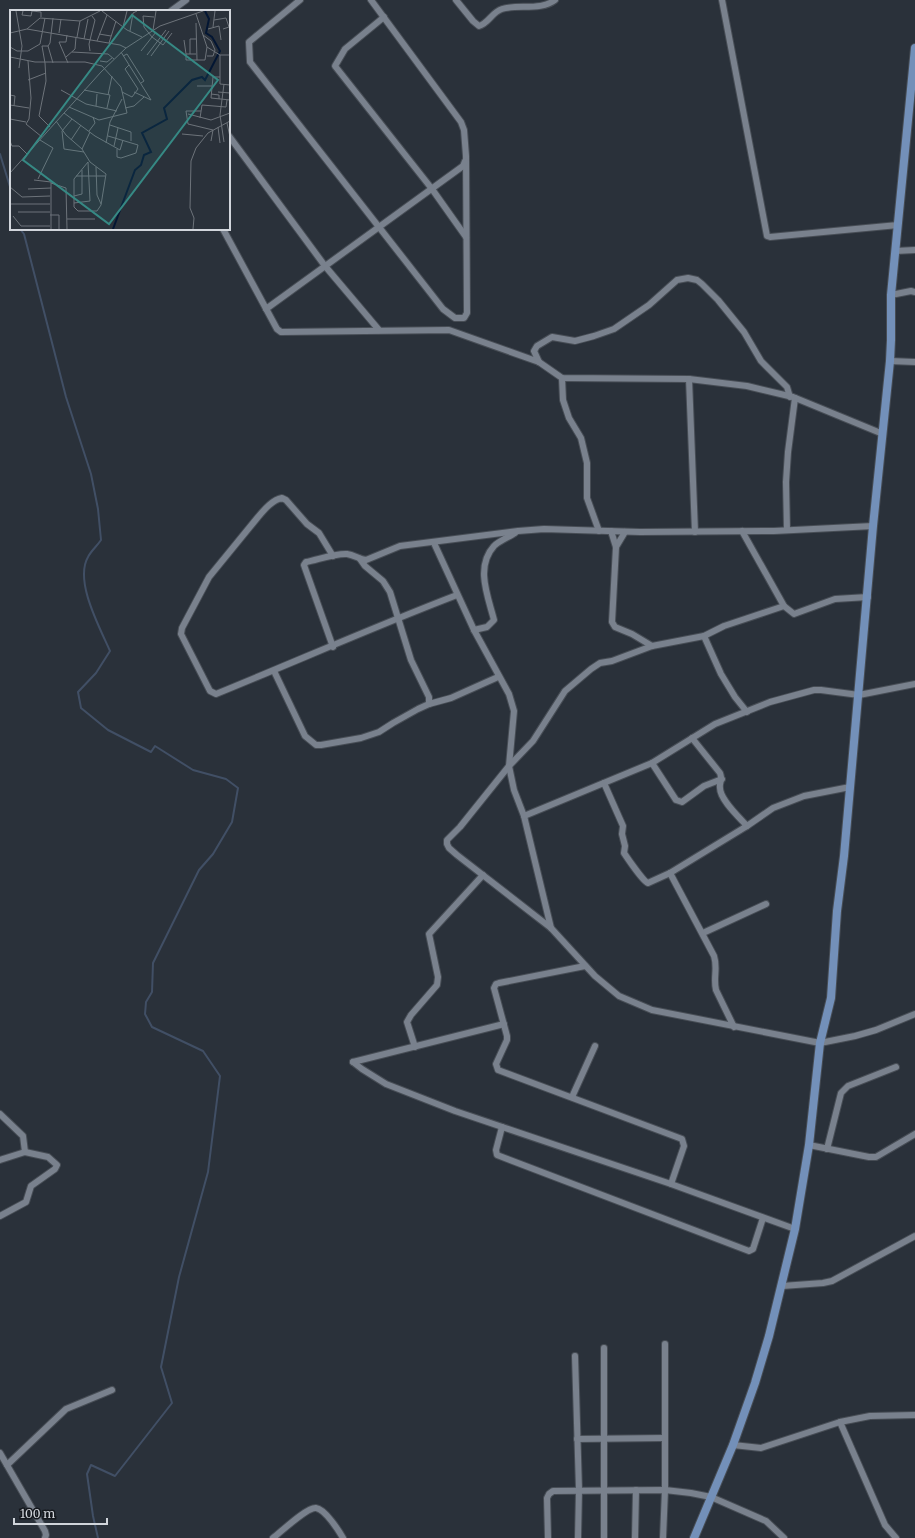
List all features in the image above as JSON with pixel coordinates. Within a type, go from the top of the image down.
[{"type":"main road","points":[[694,1538],[712,1497],[755,1383],[782,1286],[795,1229],[809,1145],[820,1042],[830,998],[837,911],[868,597],[873,526],[890,361],[890,295],[915,48]]},
{"type":"street","points":[[172,10],[186,0]]},
{"type":"street","points":[[300,0],[249,42],[250,62],[443,309],[455,318],[464,318],[467,313],[464,130],[461,122],[371,0]]},
{"type":"street","points":[[456,0],[479,26],[484,24],[500,10],[551,4],[555,0]]},
{"type":"street","points":[[722,0],[766,236],[770,237],[898,225]]},
{"type":"street","points":[[384,17],[345,49],[335,66],[432,189],[466,237]]},
{"type":"street","points":[[230,137],[325,266],[379,330]]},
{"type":"street","points":[[266,309],[463,166],[465,161]]},
{"type":"street","points":[[224,230],[277,329],[281,332],[449,330],[539,362],[562,378],[689,379],[747,386],[792,397],[882,434]]},
{"type":"street","points":[[895,251],[915,250]]},
{"type":"street","points":[[539,362],[534,351],[537,346],[552,337],[575,340],[594,336],[614,329],[649,305],[677,280],[688,278],[702,284],[718,300],[744,332],[761,361],[787,387],[792,397],[786,482],[787,530]]},
{"type":"street","points":[[890,295],[911,291],[915,292]]},
{"type":"street","points":[[890,361],[915,362]]},
{"type":"street","points":[[562,378],[563,400],[569,418],[581,438],[587,463],[586,498],[600,531]]},
{"type":"street","points":[[689,379],[695,532]]},
{"type":"street","points":[[333,556],[319,533],[307,524],[286,500],[282,498],[278,499],[266,508],[258,517],[209,577],[182,628],[182,634],[210,691],[213,694],[274,671],[398,618],[457,595]]},
{"type":"street","points":[[333,647],[304,564],[306,562],[349,554],[366,560],[400,546],[544,529],[625,532],[695,532],[873,526]]},
{"type":"street","points":[[474,630],[487,626],[494,620],[484,581],[486,558],[495,546],[518,531]]},
{"type":"street","points":[[610,531],[616,547],[612,622],[615,627],[632,634],[652,646]]},
{"type":"street","points":[[742,531],[784,606],[794,614],[834,599],[868,597]]},
{"type":"street","points":[[616,547],[625,532]]},
{"type":"street","points":[[434,543],[474,630],[508,694],[514,711],[509,766],[514,790],[524,816],[551,928]]},
{"type":"street","points":[[360,559],[365,566],[383,581],[390,592],[411,660],[429,697],[429,704]]},
{"type":"street","points":[[784,606],[724,626],[704,636],[652,646],[612,661],[600,663],[578,679],[565,691],[533,740],[509,766],[448,840],[447,844],[449,848],[551,928],[585,966],[619,996],[652,1010],[734,1027],[820,1042],[855,1036],[876,1030],[915,1014]]},
{"type":"street","points":[[704,636],[721,674],[746,712]]},
{"type":"street","points":[[274,671],[305,736],[316,745],[354,739],[379,732],[429,704],[451,698],[498,677]]},
{"type":"street","points":[[524,816],[652,762],[715,724],[770,702],[814,690],[859,695],[915,684]]},
{"type":"street","points":[[692,738],[720,773],[722,779],[720,788],[722,796],[748,826]]},
{"type":"street","points":[[652,762],[676,800],[682,802],[704,786],[722,779]]},
{"type":"street","points":[[604,783],[623,826],[622,834],[625,846],[624,853],[645,882],[652,882],[670,873],[748,826],[773,808],[804,796],[850,787]]},
{"type":"street","points":[[670,873],[703,933],[716,962],[716,990],[734,1027]]},
{"type":"street","points":[[415,1047],[408,1022],[411,1015],[437,985],[438,977],[429,934],[483,875]]},
{"type":"street","points":[[703,933],[766,904]]},
{"type":"street","points":[[585,966],[499,982],[496,984],[494,988],[507,1040],[496,1064],[498,1070],[682,1139],[684,1146],[671,1184]]},
{"type":"street","points":[[504,1024],[353,1062],[386,1084],[455,1111],[671,1184],[795,1229]]},
{"type":"street","points":[[572,1097],[595,1046]]},
{"type":"street","points":[[827,1149],[841,1093],[848,1086],[896,1067]]},
{"type":"street","points":[[0,1114],[23,1136],[25,1152]]},
{"type":"street","points":[[502,1127],[496,1150],[497,1155],[749,1251],[753,1249],[763,1218]]},
{"type":"street","points":[[809,1145],[869,1158],[876,1157],[915,1134]]},
{"type":"street","points":[[0,1160],[25,1152],[48,1157],[57,1165],[55,1169],[31,1186],[26,1202],[0,1216]]},
{"type":"street","points":[[782,1286],[832,1281],[915,1236]]},
{"type":"street","points":[[663,1538],[665,1490],[665,1344]]},
{"type":"street","points":[[604,1348],[604,1538]]},
{"type":"street","points":[[575,1356],[579,1490],[578,1538]]},
{"type":"street","points":[[7,1464],[66,1409],[112,1390]]},
{"type":"street","points":[[732,1445],[761,1448],[840,1422],[870,1416],[915,1415]]},
{"type":"street","points":[[840,1422],[885,1524],[896,1538]]},
{"type":"street","points":[[577,1439],[665,1438]]},
{"type":"street","points":[[0,1453],[45,1531],[45,1538]]},
{"type":"street","points":[[548,1538],[547,1498],[549,1494],[553,1491],[579,1490],[665,1490],[691,1492],[712,1497],[766,1521],[784,1538]]},
{"type":"street","points":[[635,1538],[636,1490]]},
{"type":"street","points":[[273,1538],[313,1508],[318,1508],[324,1512],[343,1538]]},
{"type":"waterway","points":[[0,154],[10,187]]},
{"type":"waterway","points":[[21,230],[24,234],[66,397],[91,474],[98,509],[101,540],[88,557],[84,579],[90,604],[110,651],[96,673],[78,692],[81,708],[108,730],[151,752],[155,746],[193,770],[226,779],[238,788],[232,822],[213,854],[199,870],[153,963],[152,992],[146,1002],[145,1014],[152,1027],[203,1051],[220,1076],[208,1172],[179,1277],[161,1367],[172,1403],[115,1476],[91,1465],[87,1474],[93,1516],[98,1538]]}]
